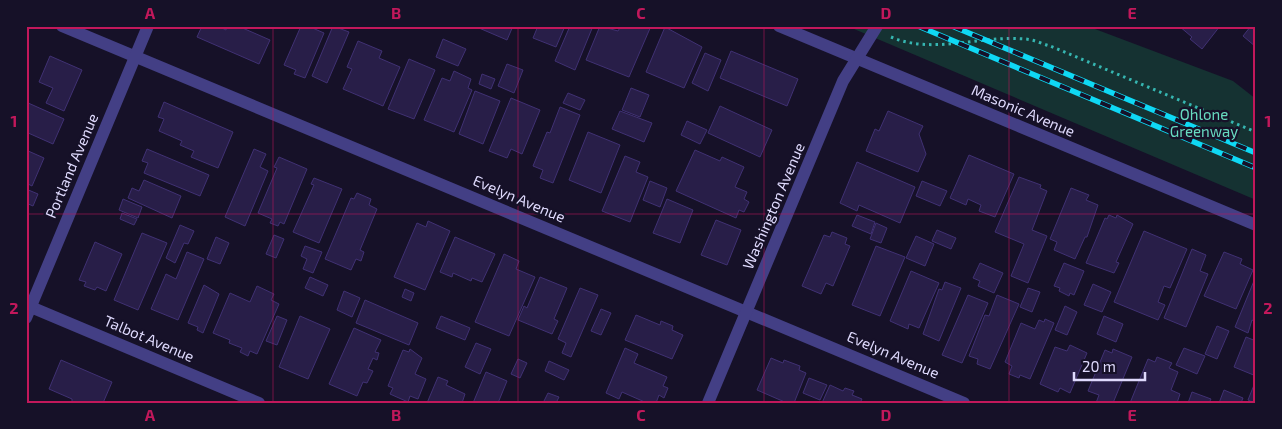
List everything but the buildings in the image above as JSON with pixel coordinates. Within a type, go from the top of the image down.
[{"type":"street","name":"Evelyn Avenue","points":[[62,26],[964,403]]},
{"type":"street","name":"Portland Avenue","points":[[28,310],[148,26]]},
{"type":"street","name":"Masonic Avenue","points":[[779,26],[1256,225]]},
{"type":"street","name":"Washington Avenue","points":[[708,403],[843,81],[876,28]]},
{"type":"street","name":"Talbot Avenue","points":[[28,310],[259,403]]},
{"type":"path","points":[[876,28],[904,43],[949,44],[1004,38],[1026,39],[1050,46],[1256,132]]},
{"type":"green space","name":"Ohlone Greenway","points":[[847,26],[1087,26],[1233,81],[1256,99],[1256,200]]},
{"type":"railway","points":[[918,26],[1256,168]]},
{"type":"railway","points":[[952,26],[1256,153]]}]
